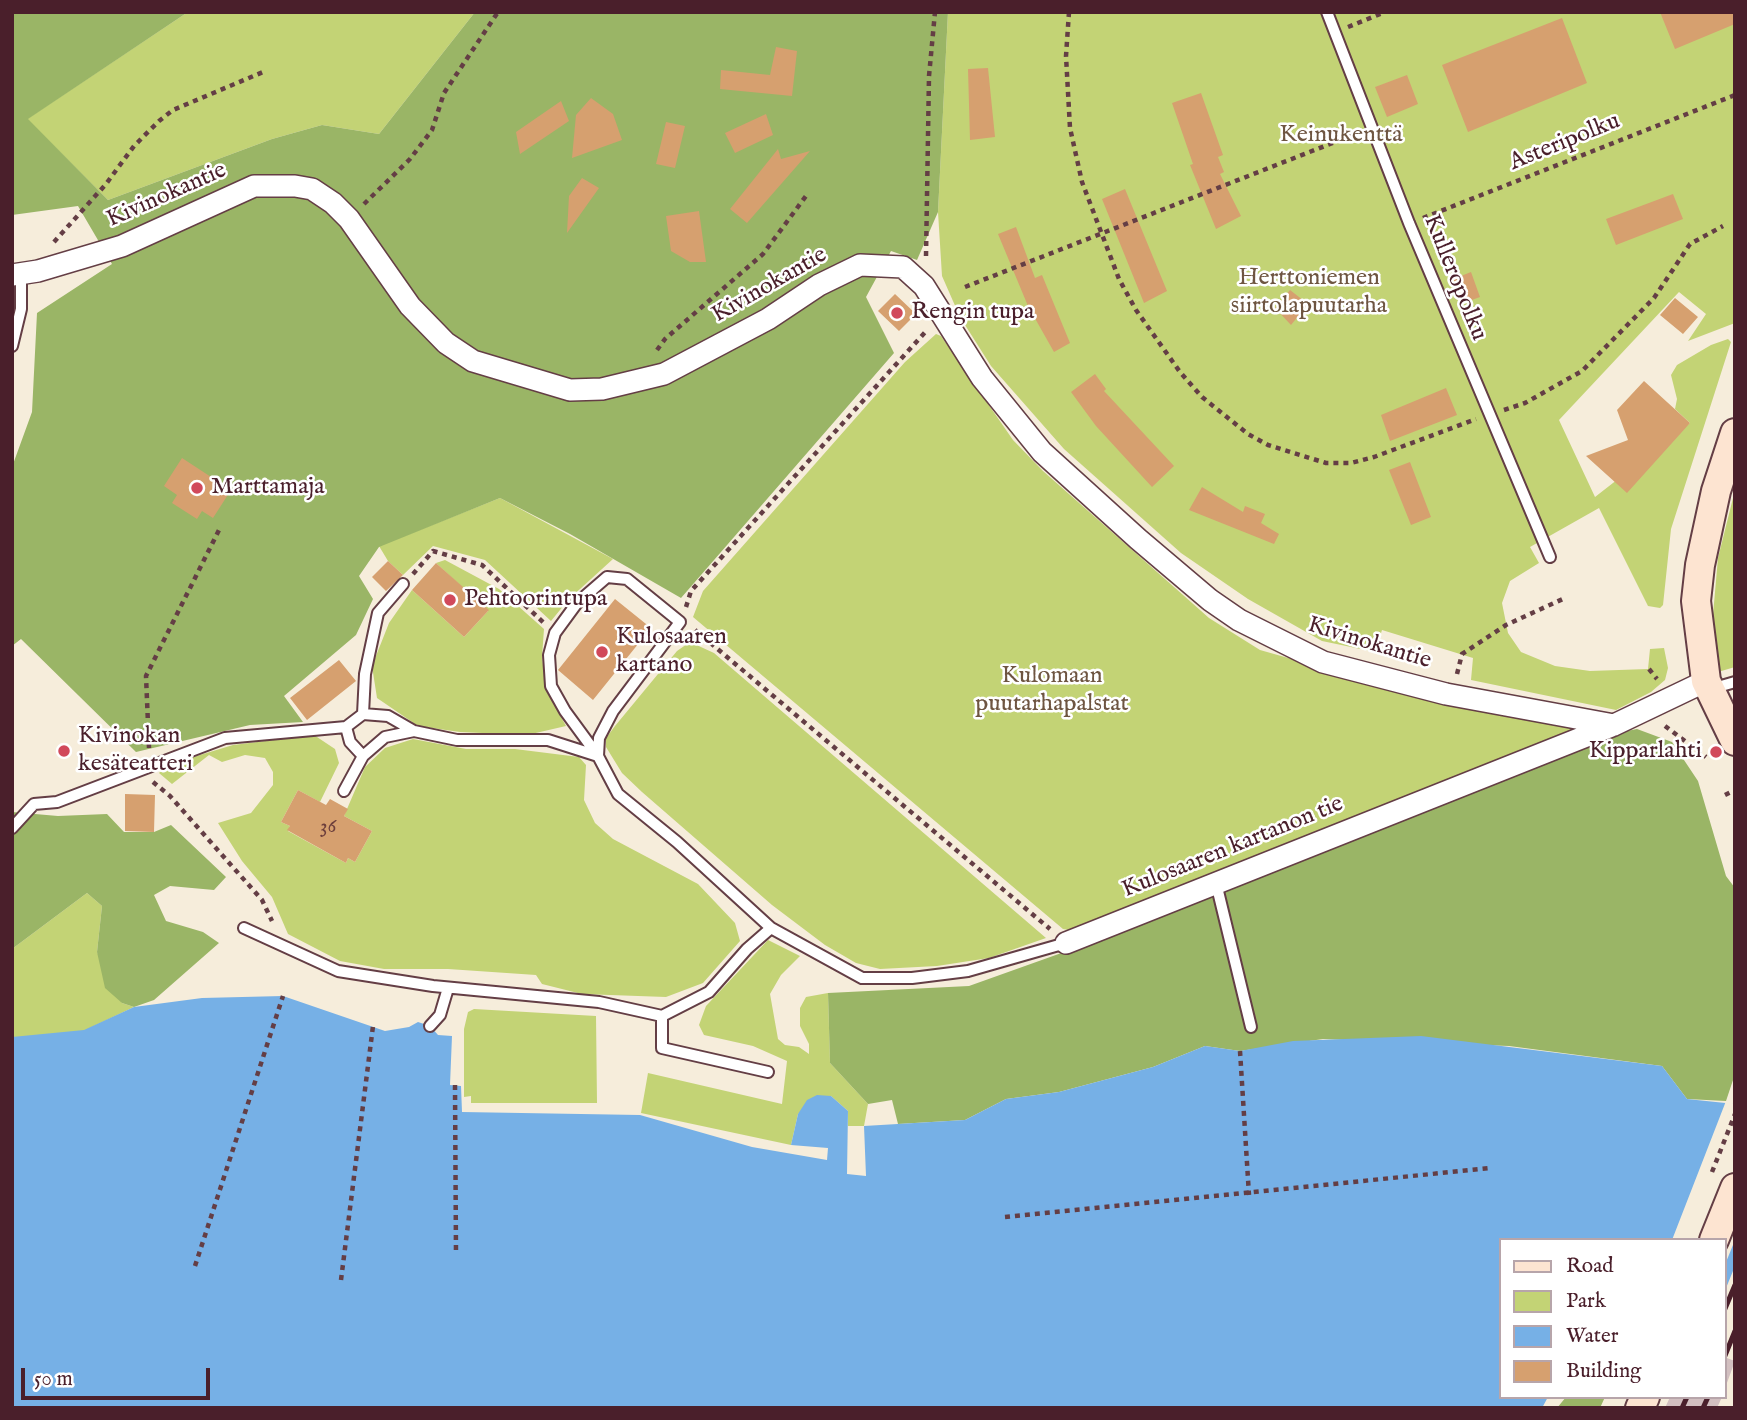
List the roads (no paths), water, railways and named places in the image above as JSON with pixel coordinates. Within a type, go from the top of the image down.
[{"type":"main road","points":[[1735,433],[1716,491],[1700,565],[1696,601],[1716,684],[1735,741]]},
{"type":"main road","points":[[1718,1229],[1735,1188]]},
{"type":"street","name":"Kivinokantie","points":[[17,275],[122,246],[254,186],[295,186],[312,189],[333,203],[349,219],[410,306],[446,343],[474,361],[570,390],[602,389],[664,374],[724,344],[819,285],[860,265],[903,267],[925,286],[982,378],[1042,452],[1210,600],[1270,638],[1323,662],[1452,695],[1622,721]]},
{"type":"street","name":"Kulosaaren kartanon tie","points":[[1066,943],[1716,684]]},
{"type":"lane","name":"Kulleropolku","points":[[1327,12],[1409,223],[1488,415],[1550,556]]},
{"type":"lane","points":[[12,346],[17,275]]},
{"type":"lane","name":"Kulosaaren kartanon tie","points":[[598,756],[599,738],[613,711],[680,622],[627,579],[607,577],[577,603],[555,633],[549,655],[551,686],[565,711],[598,756],[618,794],[687,851],[771,928],[862,978],[912,978],[968,971],[1066,943]]},
{"type":"lane","points":[[363,714],[365,674],[378,613],[404,584]]},
{"type":"lane","points":[[12,828],[34,804],[57,802],[225,738],[346,727],[363,714],[388,716],[414,731],[457,740],[548,740],[598,756]]},
{"type":"lane","points":[[346,727],[350,742],[363,756]]},
{"type":"lane","points":[[344,791],[363,756],[385,737],[414,731]]},
{"type":"lane","points":[[1216,883],[1251,1027]]},
{"type":"lane","points":[[244,928],[338,971],[448,988],[599,1002],[662,1016],[709,992],[747,949],[771,928]]},
{"type":"lane","points":[[429,1026],[440,1016],[448,988]]},
{"type":"lane","points":[[662,1016],[662,1048],[768,1072]]},
{"type":"water","points":[[283,996],[385,1031],[409,1027],[418,1022],[430,1026],[438,1035],[452,1036],[450,1085],[461,1086],[462,1112],[640,1115],[752,1147],[827,1160],[828,1148],[791,1145],[798,1114],[807,1100],[817,1095],[831,1096],[848,1111],[847,1174],[866,1176],[864,1126],[965,1120],[1006,1099],[1059,1092],[1153,1067],[1205,1046],[1240,1051],[1293,1041],[1421,1036],[1662,1066],[1687,1099],[1735,1104],[1735,1331],[1726,1329],[1726,1238],[1498,1238],[1498,1399],[1547,1399],[1542,1408],[12,1408],[12,1037],[84,1030],[134,1007],[202,998]]},
{"type":"railway","points":[[1726,1306],[1735,1285]]},
{"type":"railway","points":[[1726,1353],[1735,1331]]},
{"type":"railway","points":[[1682,1408],[1686,1399]]},
{"type":"railway","points":[[1703,1408],[1707,1399]]},
{"type":"place","name":"Rengin tupa","points":[[897,313]]},
{"type":"place","name":"Marttamaja","points":[[197,488]]},
{"type":"place","name":"Pehtoorintupa","points":[[450,600]]},
{"type":"place","name":"Kulosaaren kartano","points":[[602,652]]},
{"type":"place","name":"Kivinokan kesäteatteri","points":[[64,751]]},
{"type":"place","name":"Kipparlahti","points":[[1716,752]]},
{"type":"park label","name":"Keinukenttä","points":[[1341,136]]},
{"type":"park label","name":"Herttoniemen siirtolapuutarha","points":[[1309,293]]},
{"type":"park label","name":"Kulomaan puutarhapalstat","points":[[1052,691]]}]
